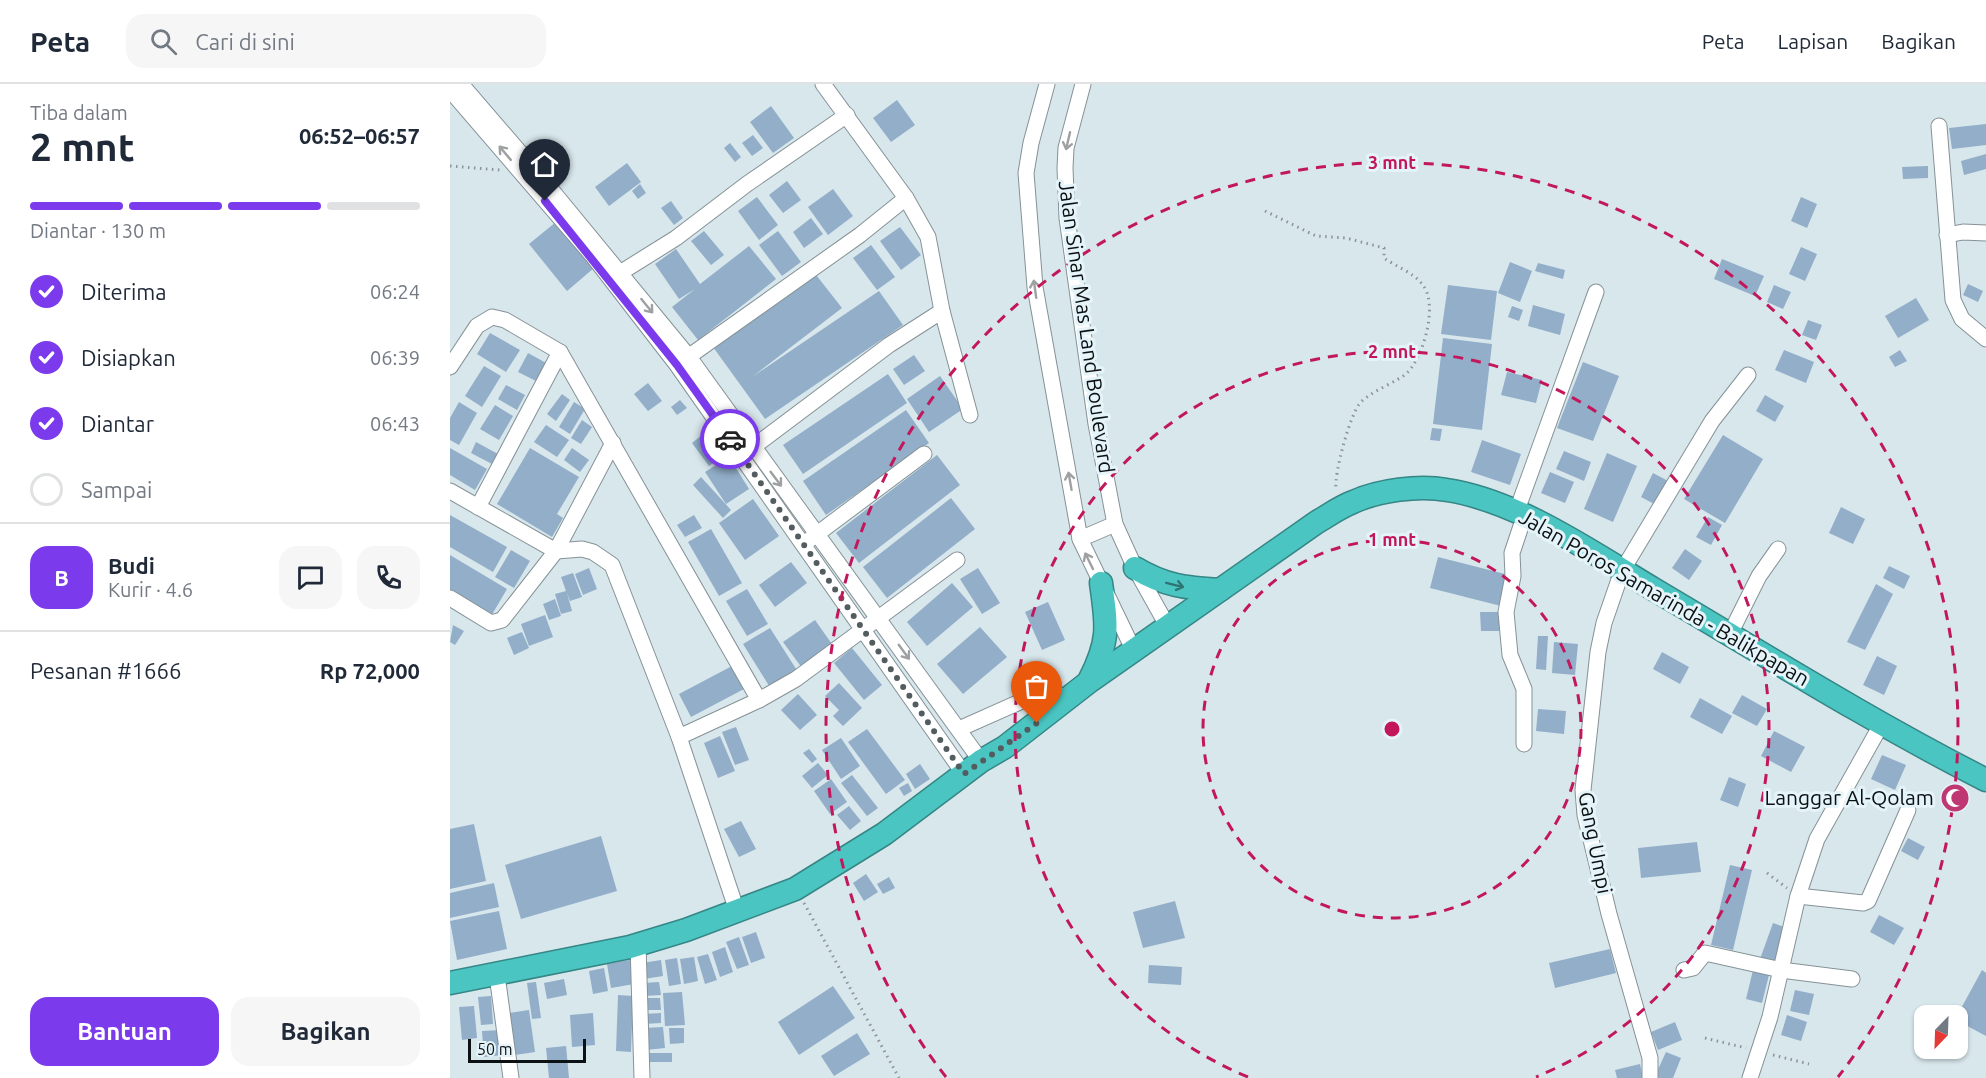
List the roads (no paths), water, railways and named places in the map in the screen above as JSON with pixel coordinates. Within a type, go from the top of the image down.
[{"type":"highway","name":"Jalan Poros Samarinda - Balikpapan","points":[[450,983],[638,944],[795,889],[884,834],[973,767],[1005,747],[1090,681],[1341,508],[1353,501],[1380,494],[1426,488],[1468,495],[1520,515],[1622,571],[1881,725],[1986,780]]},
{"type":"highway","points":[[1135,568],[1153,579],[1180,588],[1220,590]]},
{"type":"highway","points":[[1090,681],[1103,654],[1107,634],[1101,583]]},
{"type":"street","points":[[454,84],[450,89],[519,171],[615,277]]},
{"type":"street","points":[[461,84],[683,361],[747,452],[804,543],[938,735],[973,767]]},
{"type":"street","points":[[823,84],[906,198],[928,237],[942,311],[970,415]]},
{"type":"street","name":"Jalan Sinar Mas Land Boulevard","points":[[1047,84],[1031,143],[1026,172],[1034,275],[1080,539],[1134,651]]},
{"type":"street","name":"Jalan Sinar Mas Land Boulevard","points":[[1083,84],[1065,158],[1067,218],[1096,424],[1115,524],[1135,568],[1168,627]]},
{"type":"street","points":[[615,277],[847,115]]},
{"type":"street","points":[[1939,126],[1953,300],[1962,319],[1986,339]]},
{"type":"street","points":[[683,361],[860,235],[906,198]]},
{"type":"street","points":[[1947,235],[1963,232],[1986,233]]},
{"type":"street","points":[[1524,744],[1524,688],[1510,655],[1506,612],[1513,576],[1512,552],[1520,515],[1596,292]]},
{"type":"street","points":[[747,452],[889,345],[942,311]]},
{"type":"street","points":[[450,367],[477,326],[492,317],[505,320],[560,352],[759,700]]},
{"type":"street","points":[[478,507],[560,352]]},
{"type":"street","name":"Gang Umpi","points":[[1650,1078],[1650,1058],[1609,914],[1585,815],[1582,790],[1598,652],[1604,623],[1622,571],[1712,422],[1748,375]]},
{"type":"street","points":[[450,598],[491,623],[502,620],[556,550],[613,443]]},
{"type":"street","points":[[747,452],[818,534],[880,618],[957,726],[973,767]]},
{"type":"street","points":[[804,543],[924,453]]},
{"type":"street","points":[[450,491],[556,550],[593,552],[612,565],[679,737],[737,911]]},
{"type":"street","points":[[1080,539],[1115,524]]},
{"type":"street","points":[[1730,634],[1762,570],[1778,549]]},
{"type":"street","points":[[679,737],[759,700],[796,679],[957,560]]},
{"type":"street","points":[[938,735],[1042,692],[1069,697]]},
{"type":"street","points":[[1750,1078],[1770,1017],[1798,896],[1817,839],[1881,725]]},
{"type":"street","points":[[1798,896],[1863,903],[1868,901],[1908,810]]},
{"type":"street","points":[[638,944],[642,1078]]},
{"type":"street","points":[[1684,970],[1693,968],[1705,953],[1781,970],[1852,979]]},
{"type":"street","points":[[497,975],[511,1078]]},
{"type":"place","name":"Langgar Al-Qolam","points":[[1955,798]]}]
